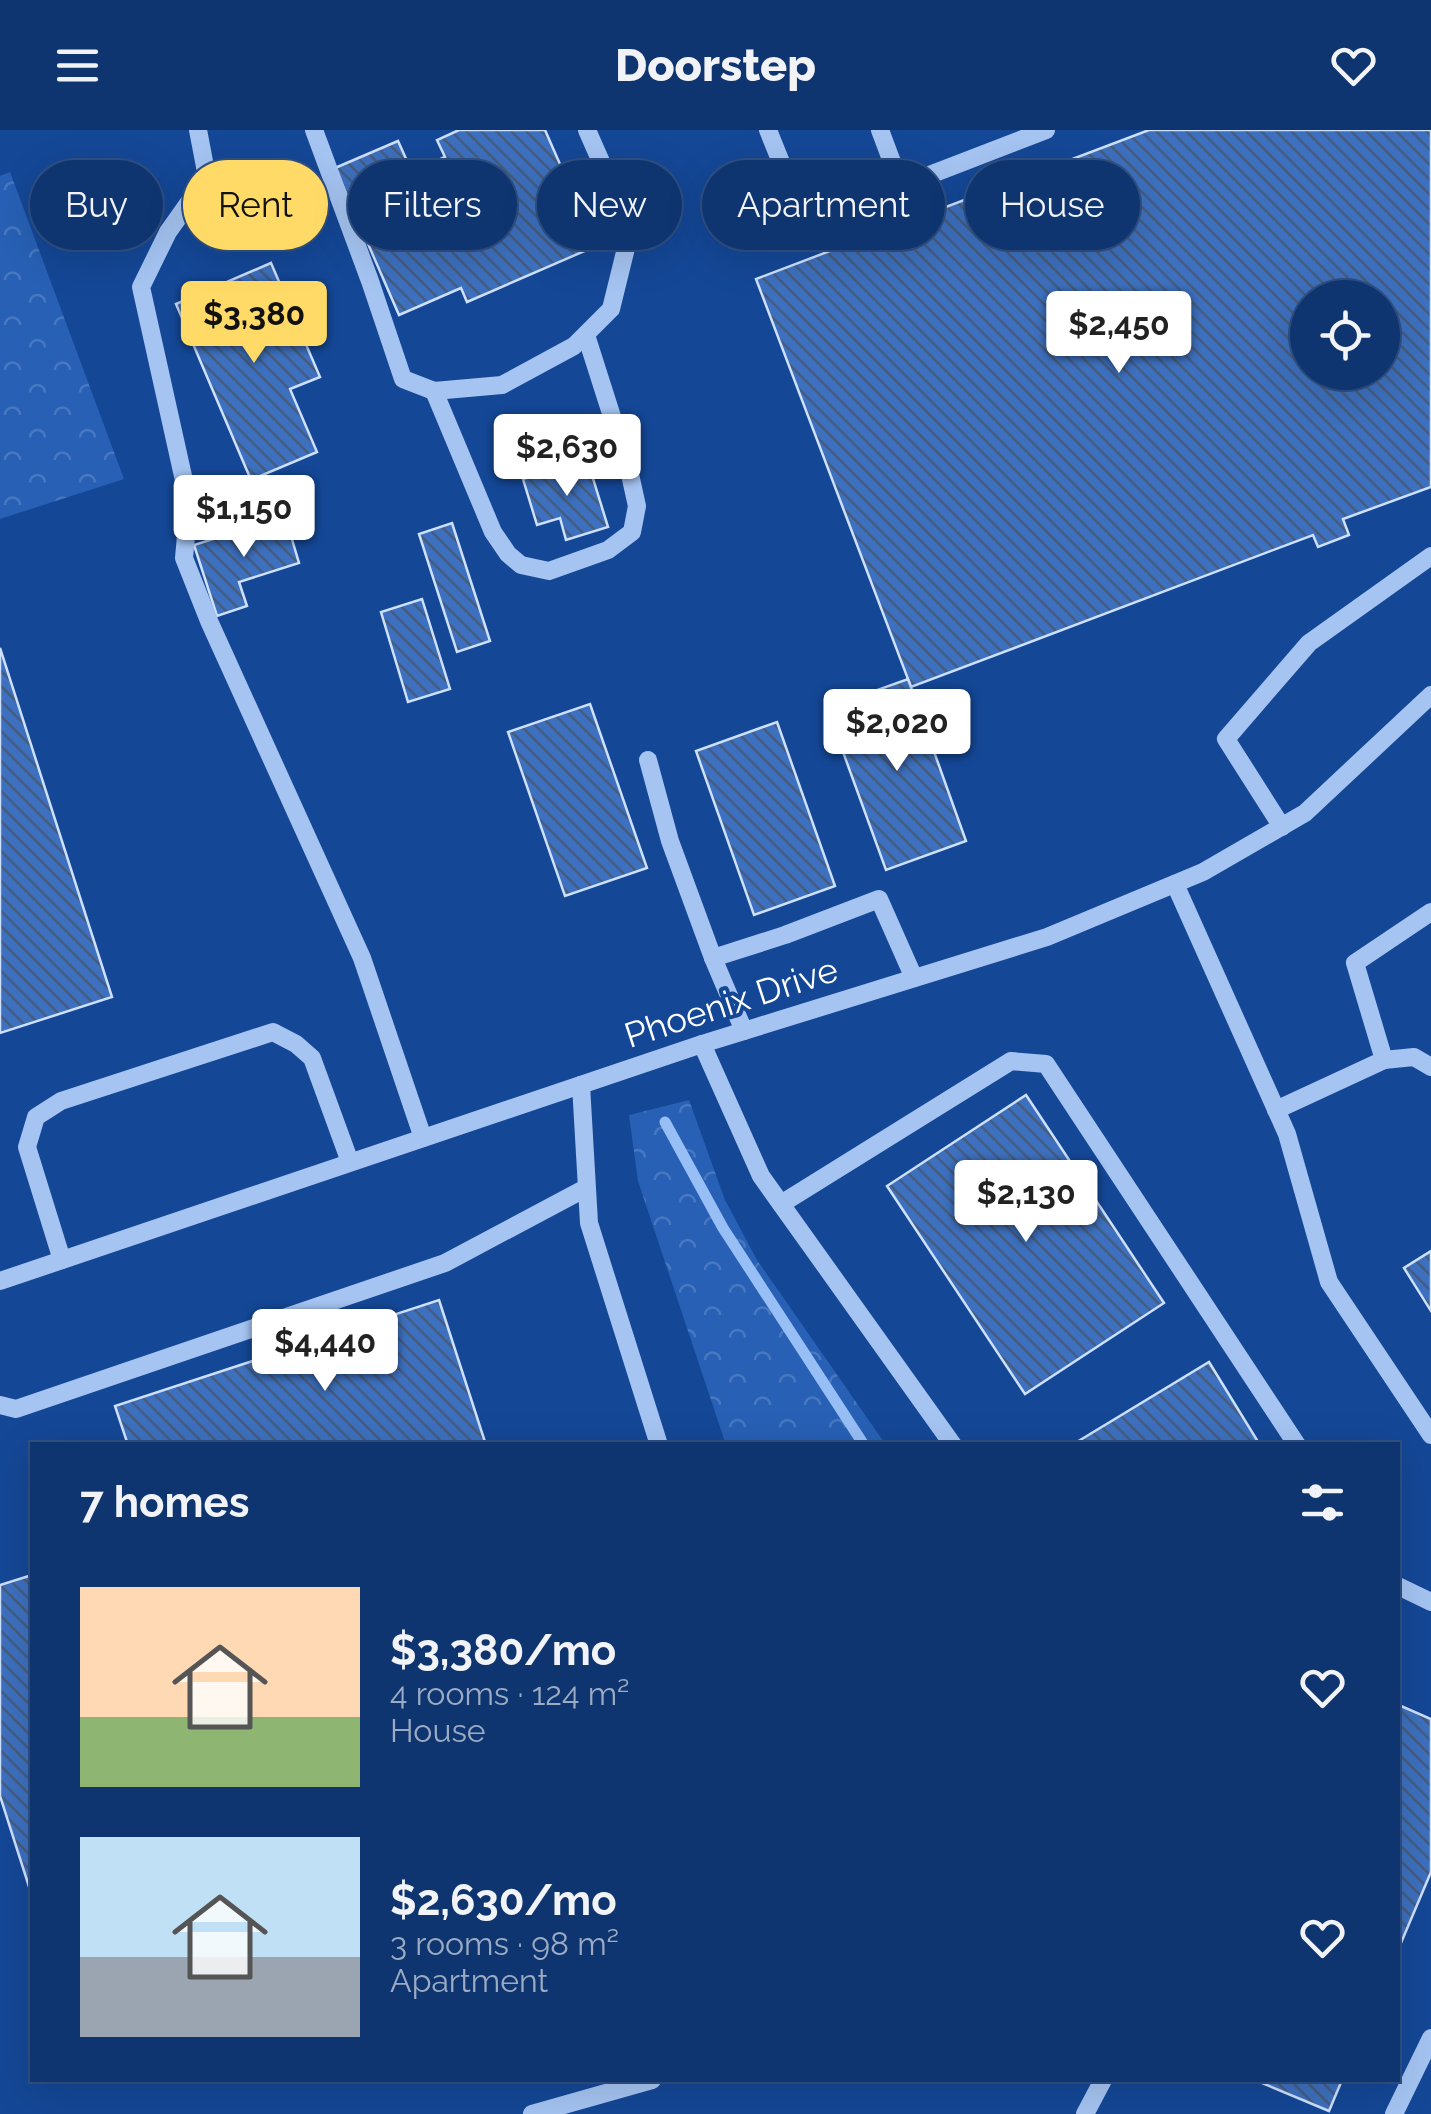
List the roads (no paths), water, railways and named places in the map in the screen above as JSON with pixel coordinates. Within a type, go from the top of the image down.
[{"type":"street","points":[[198,130],[207,177],[168,232],[141,287],[189,503],[184,558],[362,958],[424,1138]]},
{"type":"street","points":[[314,130],[403,379],[434,391],[502,385],[574,346],[611,309],[627,244],[616,198],[587,130]]},
{"type":"street","points":[[768,130],[780,160]]},
{"type":"street","points":[[880,130],[891,160]]},
{"type":"street","points":[[945,169],[1046,130]]},
{"type":"street","points":[[434,391],[493,532],[508,554],[521,565],[549,571],[608,550],[632,532],[637,506],[586,335]]},
{"type":"street","points":[[1282,827],[1226,738],[1309,643],[1431,556]]},
{"type":"street","name":"Phoenix Drive","points":[[0,1281],[702,1044],[1047,937],[1203,872],[1305,814],[1431,694]]},
{"type":"street","points":[[648,760],[670,841],[744,1031]]},
{"type":"street","points":[[1175,884],[1286,1134],[1329,1282],[1431,1435]]},
{"type":"street","points":[[713,958],[879,900],[914,978]]},
{"type":"street","points":[[1384,1060],[1354,962],[1431,912]]},
{"type":"street","points":[[62,1260],[27,1147],[36,1118],[60,1101],[273,1032],[312,1058],[350,1162]]},
{"type":"street","points":[[702,1044],[762,1176],[951,1442]]},
{"type":"street","points":[[1276,1110],[1384,1060],[1414,1057],[1431,1066]]},
{"type":"street","points":[[781,1204],[1010,1061],[1046,1064],[1294,1442]]},
{"type":"street","points":[[580,1085],[589,1222],[658,1442]]},
{"type":"street","points":[[0,1405],[16,1409],[445,1263],[586,1188]]},
{"type":"street","points":[[1400,1587],[1431,1602]]},
{"type":"street","points":[[1394,2114],[1431,2038]]},
{"type":"street","points":[[532,2114],[645,2082]]},
{"type":"street","points":[[1084,2114],[1102,2082]]},
{"type":"waterway","points":[[665,1122],[723,1228],[862,1442]]}]
